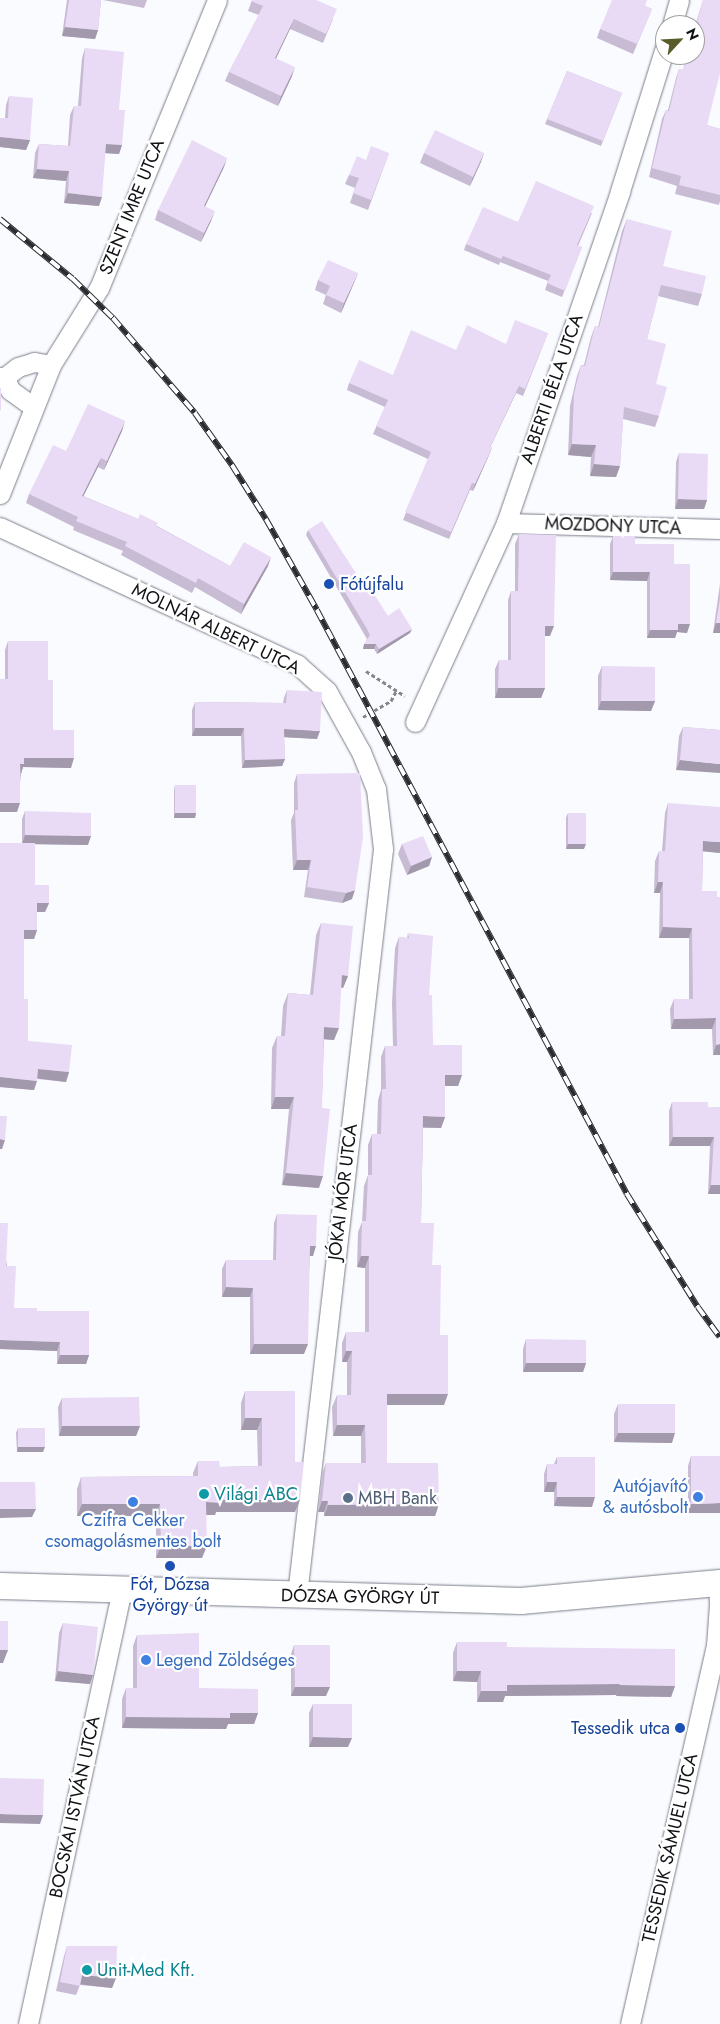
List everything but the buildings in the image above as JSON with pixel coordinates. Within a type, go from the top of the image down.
[{"type":"main road","name":"DÓZSA GYÖRGY ÚT","points":[[0,1586],[521,1601],[719,1584]]},
{"type":"street","name":"SZENT IMRE UTCA","points":[[0,494],[51,365],[99,288],[217,0]]},
{"type":"street","points":[[675,15],[680,0]]},
{"type":"street","name":"ALBERTI BÉLA UTCA","points":[[414,722],[506,523],[620,192],[659,65]]},
{"type":"street","points":[[33,407],[10,390],[3,377],[18,366],[34,362],[51,365]]},
{"type":"street","name":"MOZDONY UTCA","points":[[506,523],[720,529]]},
{"type":"street","name":"MOLNÁR ALBERT UTCA","points":[[0,527],[298,665],[327,691],[348,726],[376,789]]},
{"type":"street","name":"JÓKAI MÓR UTCA","points":[[297,1596],[383,850],[376,789]]},
{"type":"street","name":"TESSEDIK SÁMUEL UTCA","points":[[630,2024],[716,1646],[719,1584]]},
{"type":"street","name":"BOCSKAI ISTVÁN UTCA","points":[[28,2024],[122,1591]]},
{"type":"path","points":[[366,671],[396,692],[423,704]]},
{"type":"path","points":[[348,726],[391,701],[396,692]]},
{"type":"railway","points":[[0,219],[73,279],[113,318],[195,413],[232,465],[266,519],[317,610],[627,1194],[698,1307],[720,1337]]},
{"type":"place","name":"Fótújfalu","points":[[329,584]]},
{"type":"place","name":"Világi ABC","points":[[204,1494]]},
{"type":"place","name":"Autójavító & autósbolt","points":[[698,1497]]},
{"type":"place","name":"MBH Bank","points":[[348,1498]]},
{"type":"place","name":"Czifra Cekker csomagolásmentes bolt","points":[[133,1502]]},
{"type":"place","name":"Fót, Dózsa György út","points":[[170,1566]]},
{"type":"place","name":"Legend Zöldséges","points":[[146,1660]]},
{"type":"place","name":"Tessedik utca","points":[[680,1728]]},
{"type":"place","name":"Unit-Med Kft.","points":[[87,1970]]}]
